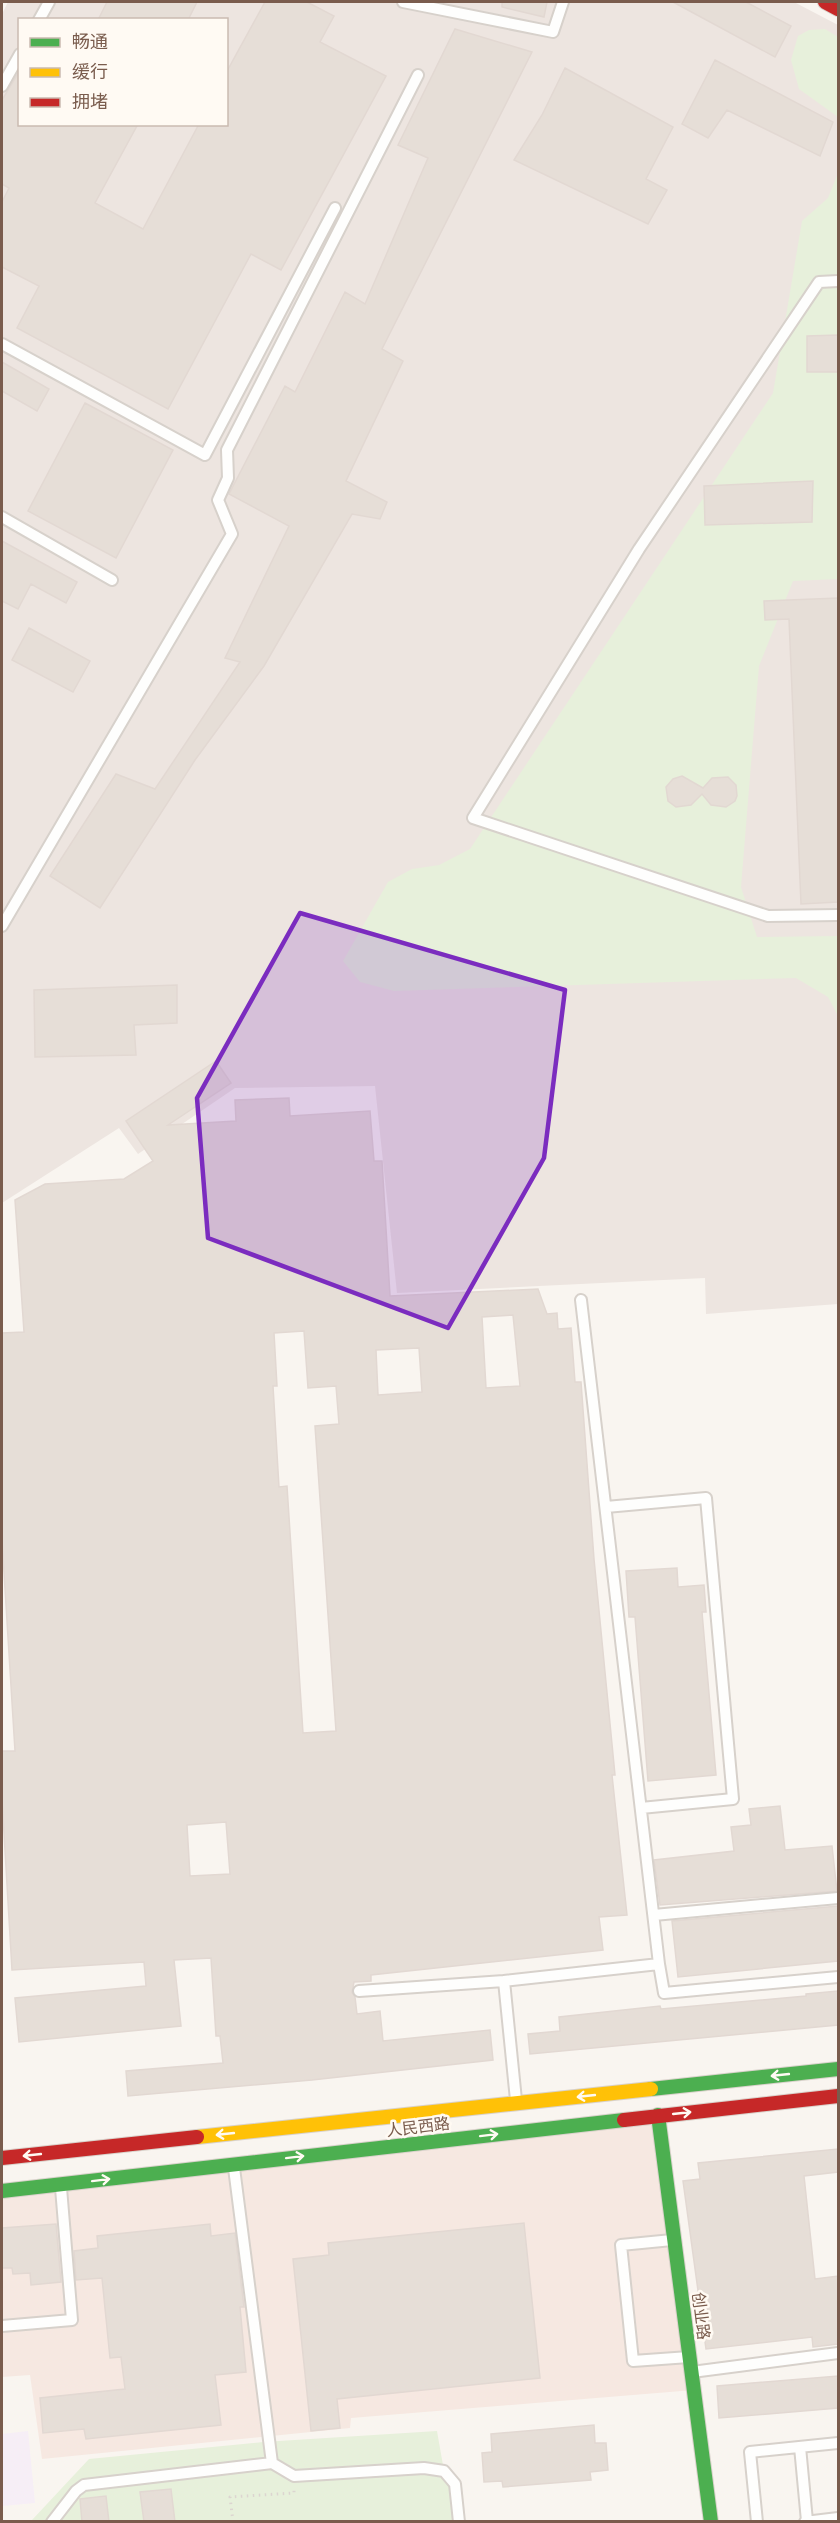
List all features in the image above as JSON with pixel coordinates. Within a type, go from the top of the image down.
[{"type":"main road","points":[[825,2],[838,9]]},
{"type":"main road","name":"人民西路","points":[[2,2158],[838,2069]]},
{"type":"main road","name":"人民西路","points":[[2,2191],[838,2096]]},
{"type":"main road","name":"创业路","points":[[658,2115],[711,2522]]},
{"type":"lane","points":[[40,18],[49,2]]},
{"type":"lane","points":[[403,2],[553,32],[563,2]]},
{"type":"lane","points":[[2,86],[18,58]]},
{"type":"lane","points":[[2,926],[232,534],[218,500],[228,478],[227,450],[418,75]]},
{"type":"lane","points":[[2,344],[205,455],[335,208]]},
{"type":"lane","points":[[838,281],[819,282],[639,549],[473,819],[768,916],[838,915]]},
{"type":"lane","points":[[2,517],[112,580]]},
{"type":"lane","points":[[581,1300],[664,1993],[838,1977]]},
{"type":"lane","points":[[606,1507],[706,1498],[733,1799],[641,1808]]},
{"type":"lane","points":[[654,1915],[838,1898]]},
{"type":"lane","points":[[358,1991],[504,1981],[659,1964]]},
{"type":"lane","points":[[504,1981],[516,2103]]},
{"type":"lane","points":[[234,2164],[272,2463]]},
{"type":"lane","points":[[2,2326],[72,2320],[61,2184]]},
{"type":"lane","points":[[675,2240],[621,2245],[633,2361],[690,2357]]},
{"type":"lane","points":[[692,2372],[838,2353]]},
{"type":"lane","points":[[757,2522],[750,2452],[838,2443]]},
{"type":"lane","points":[[800,2447],[806,2521],[838,2518]]},
{"type":"lane","points":[[52,2522],[76,2491],[84,2485],[272,2463],[294,2476],[424,2468],[444,2471],[455,2484],[459,2522]]},
{"type":"path","points":[[233,2522],[230,2497],[294,2493],[294,2476]]},
{"type":"highlighted area","points":[[300,913],[565,990],[544,1158],[448,1328],[208,1238],[197,1098]]},
{"type":"shaded area","points":[[8,2],[794,2],[838,25],[838,1304],[706,1314],[705,1278],[397,1293],[375,1086],[235,1088],[138,1154],[119,1128],[2,1203],[2,14]]},
{"type":"shaded area","points":[[658,2115],[694,2390],[351,2418],[350,2428],[42,2459],[30,2375],[2,2377],[2,2191]]},
{"type":"shaded area","points":[[28,2431],[35,2503],[2,2506],[2,2434]]},
{"type":"green space","points":[[825,29],[838,37],[838,117],[799,89],[791,60],[798,36],[809,30]]},
{"type":"green space","points":[[838,173],[838,579],[793,581],[759,666],[741,887],[757,937],[838,936],[838,1016],[828,997],[796,978],[394,991],[360,982],[343,961],[388,882],[412,869],[439,865],[470,849],[773,393],[802,221],[828,198]]},
{"type":"green space","points":[[437,2431],[444,2471],[455,2484],[459,2522],[20,2522],[32,2520],[89,2459],[263,2442]]},
{"type":"building","points":[[107,2],[197,2],[189,18],[99,18]]},
{"type":"building","points":[[265,2],[307,2],[334,16],[320,42],[386,76],[281,270],[251,254],[168,409],[17,328],[39,286],[2,267],[2,202],[9,188],[2,184],[2,100],[18,73],[18,126],[137,126],[95,203],[143,229],[198,126],[228,126],[228,69]]},
{"type":"building","points":[[502,2],[547,2],[544,17],[502,7]]},
{"type":"building","points":[[673,2],[746,2],[791,26],[775,57]]},
{"type":"building","points":[[455,29],[532,52],[382,349],[403,361],[346,481],[387,502],[380,519],[352,514],[264,666],[195,760],[100,908],[50,876],[116,774],[155,789],[240,662],[225,658],[289,526],[229,494],[285,386],[295,392],[345,292],[365,304],[428,158],[398,145]]},
{"type":"building","points":[[715,60],[833,122],[820,156],[727,110],[708,138],[682,124]]},
{"type":"building","points":[[565,68],[673,127],[646,179],[667,190],[648,224],[514,160],[542,115]]},
{"type":"building","points":[[838,335],[838,372],[807,372],[807,336]]},
{"type":"building","points":[[2,362],[49,389],[37,411],[2,391]]},
{"type":"building","points":[[85,403],[173,450],[116,558],[28,511]]},
{"type":"building","points":[[813,481],[812,522],[705,525],[704,486]]},
{"type":"building","points":[[2,541],[77,582],[66,603],[31,584],[18,609],[2,601]]},
{"type":"building","points":[[838,598],[838,902],[801,904],[789,619],[765,620],[764,601]]},
{"type":"building","points":[[29,628],[90,661],[73,692],[12,660]]},
{"type":"building","points":[[682,776],[703,788],[712,778],[728,777],[736,785],[735,801],[726,807],[711,805],[702,794],[691,805],[676,807],[668,801],[666,787],[673,779]]},
{"type":"building","points":[[177,985],[177,1023],[134,1025],[136,1055],[35,1057],[34,990]]},
{"type":"building","points":[[216,1061],[231,1083],[168,1125],[236,1121],[235,1100],[289,1098],[290,1116],[370,1111],[374,1161],[382,1161],[390,1296],[538,1289],[547,1314],[557,1313],[558,1329],[571,1328],[575,1382],[581,1382],[594,1559],[615,1775],[612,1775],[627,1915],[599,1917],[603,1950],[371,1975],[371,1981],[354,1982],[352,1992],[355,1997],[357,2014],[380,2011],[383,2041],[490,2030],[493,2060],[312,2080],[128,2096],[126,2071],[223,2063],[220,2036],[216,2036],[211,1958],[174,1960],[181,2026],[19,2042],[15,1998],[146,1986],[144,1962],[12,1970],[2,1799],[2,1751],[15,1751],[2,1540],[2,1333],[24,1332],[15,1200],[45,1184],[124,1179],[153,1161],[126,1121]],"holes":[[[513,1315],[520,1386],[486,1388],[482,1317]],[[304,1331],[308,1388],[336,1386],[339,1424],[315,1426],[336,1731],[303,1733],[287,1486],[279,1487],[273,1386],[277,1386],[274,1333]],[[419,1348],[422,1392],[378,1395],[376,1350]],[[226,1822],[230,1874],[190,1876],[187,1825]]]},
{"type":"building","points":[[677,1568],[678,1587],[704,1585],[706,1612],[702,1612],[716,1775],[648,1781],[635,1617],[629,1617],[626,1571]]},
{"type":"building","points":[[780,1806],[785,1850],[832,1846],[837,1891],[660,1905],[654,1860],[734,1851],[731,1827],[751,1825],[749,1809]]},
{"type":"building","points":[[838,1906],[838,1961],[678,1977],[672,1921]]},
{"type":"building","points":[[838,1991],[838,2025],[530,2054],[528,2034],[560,2031],[559,2017],[660,2006],[661,2009],[806,1996],[806,1994]]},
{"type":"building","points":[[838,2149],[838,2172],[804,2176],[815,2279],[838,2276],[838,2344],[813,2347],[812,2337],[706,2349],[683,2181],[700,2179],[698,2163]]},
{"type":"building","points":[[524,2223],[540,2378],[337,2399],[340,2428],[311,2431],[293,2259],[329,2255],[328,2243]]},
{"type":"building","points":[[56,2224],[61,2282],[31,2285],[30,2273],[13,2274],[12,2268],[2,2268],[2,2228]]},
{"type":"building","points":[[210,2224],[211,2236],[235,2233],[244,2307],[240,2307],[246,2372],[215,2375],[221,2425],[86,2439],[84,2429],[43,2433],[40,2398],[125,2389],[121,2357],[110,2358],[102,2278],[76,2280],[74,2251],[98,2248],[97,2236]]},
{"type":"building","points":[[838,2376],[838,2408],[719,2418],[717,2386]]},
{"type":"building","points":[[594,2425],[595,2443],[606,2443],[608,2470],[590,2472],[591,2480],[503,2487],[502,2481],[484,2482],[482,2453],[492,2452],[491,2434]]},
{"type":"building","points":[[171,2489],[175,2522],[144,2522],[140,2492]]},
{"type":"building","points":[[106,2496],[109,2522],[82,2522],[80,2499]]},
{"type":"traffic: fast","points":[[651,2089],[838,2069]]},
{"type":"traffic: fast","points":[[658,2115],[711,2522]]},
{"type":"traffic: fast","points":[[2,2191],[624,2120]]},
{"type":"traffic: slow","points":[[197,2137],[651,2089]]},
{"type":"traffic: jam","points":[[825,2],[838,9]]},
{"type":"traffic: jam","points":[[624,2120],[838,2096]]},
{"type":"traffic: jam","points":[[2,2158],[197,2137]]}]
